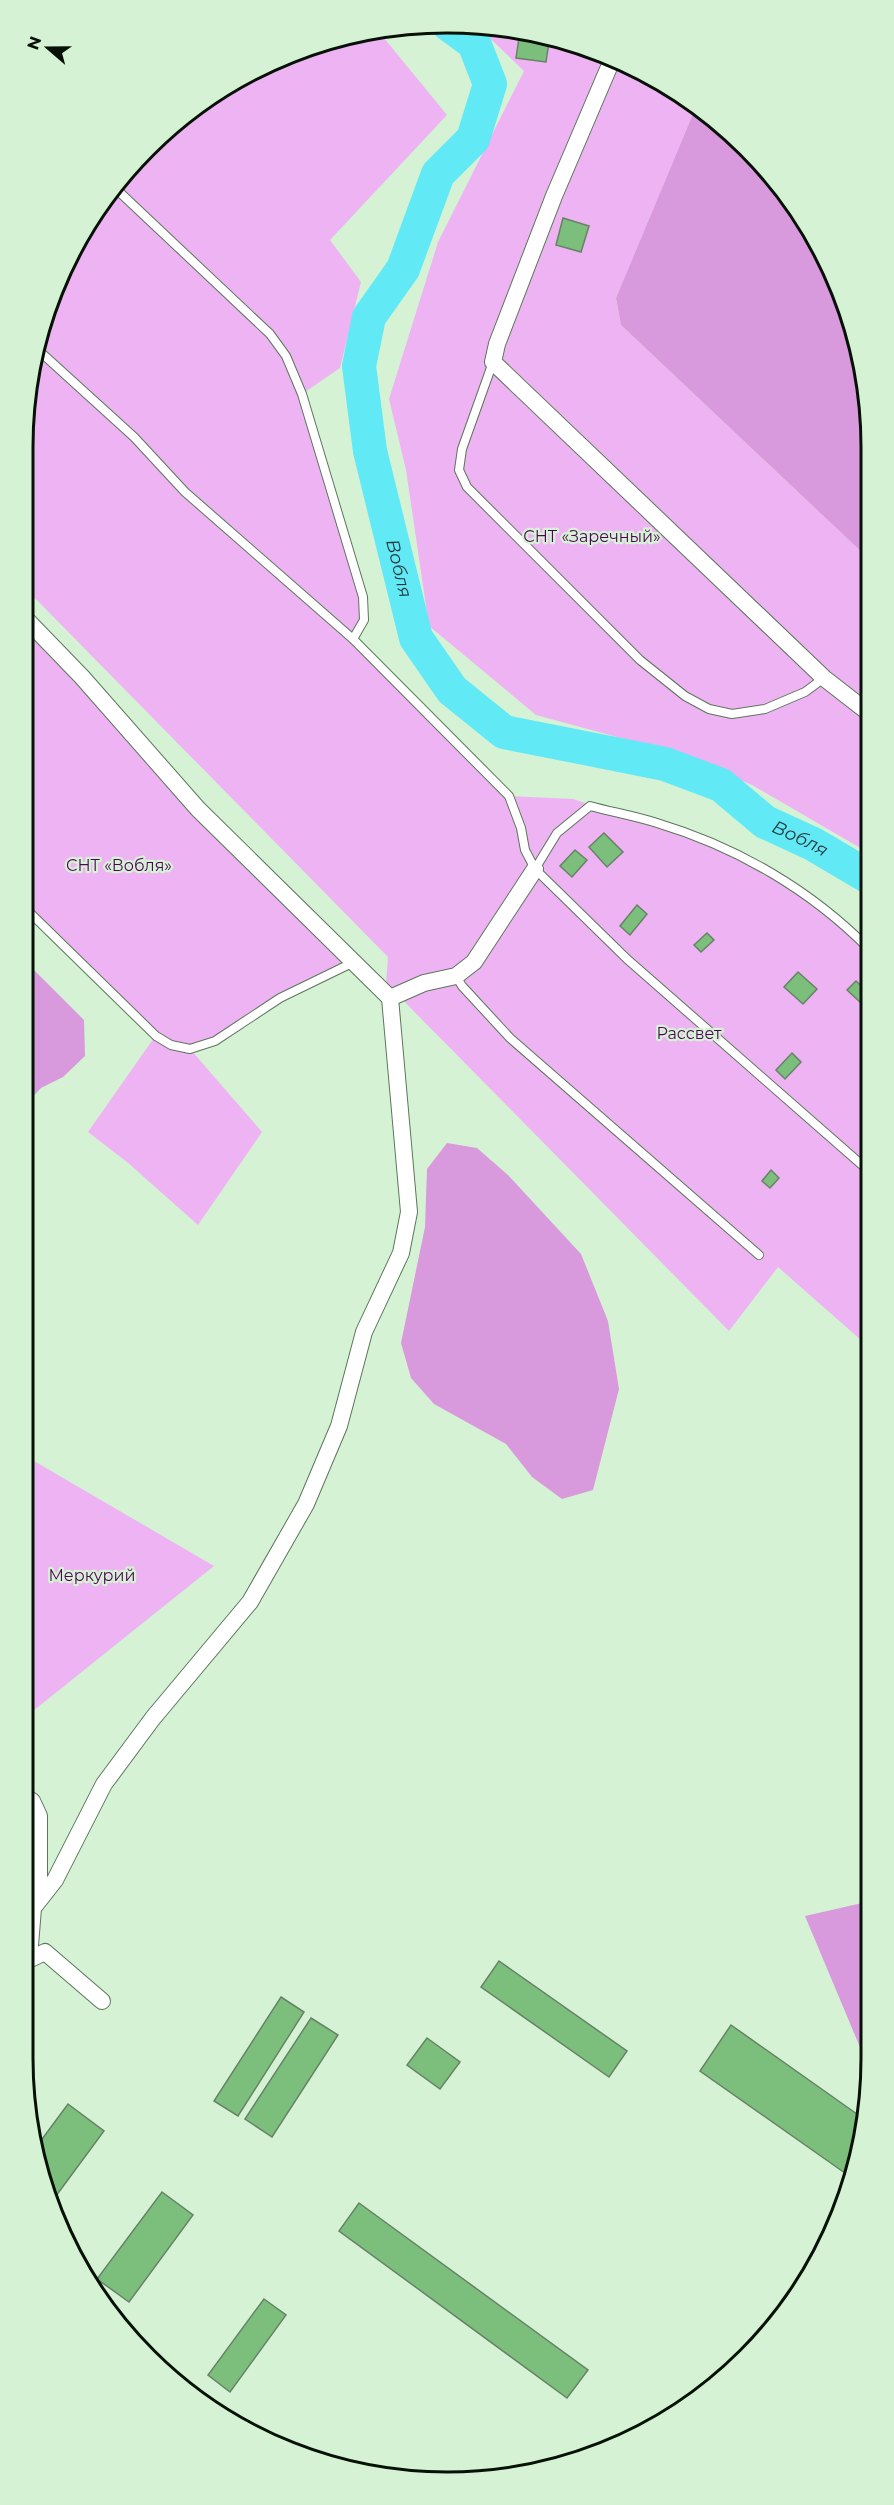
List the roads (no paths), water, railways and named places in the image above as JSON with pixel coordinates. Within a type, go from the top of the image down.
[{"type":"street","points":[[609,67],[554,196],[497,344],[494,362],[824,678],[861,707]]},
{"type":"street","points":[[33,626],[82,677],[198,809],[390,998],[409,1212],[401,1253],[364,1332],[339,1426],[306,1504],[250,1602],[153,1719],[104,1784],[55,1881],[33,1908]]},
{"type":"street","points":[[390,998],[424,983],[456,976],[474,962],[535,870]]},
{"type":"street","points":[[33,1803],[39,1816],[39,1876],[33,1908]]},
{"type":"street","points":[[33,1958],[45,1952],[102,2001]]},
{"type":"lane","points":[[121,193],[270,334],[286,356],[302,394],[363,597],[364,620],[353,639]]},
{"type":"lane","points":[[44,355],[134,437],[185,492],[353,639],[509,796],[521,828],[525,850],[535,870],[627,959],[861,1164]]},
{"type":"lane","points":[[494,362],[462,449],[459,470],[467,487],[640,660],[685,696],[709,709],[732,714],[765,709],[805,692],[824,678]]},
{"type":"lane","points":[[535,870],[557,833],[590,806],[658,823],[731,850],[797,888],[861,942]]},
{"type":"lane","points":[[33,915],[156,1036],[171,1045],[190,1049],[215,1041],[280,998],[354,962]]},
{"type":"lane","points":[[456,976],[462,986],[510,1038],[759,1255]]},
{"type":"waterway","name":"Вобля","points":[[461,34],[474,43],[490,84],[473,139],[438,174],[403,269],[369,317],[359,366],[370,451],[416,638],[452,690],[504,732],[665,764],[721,785],[765,822],[813,844],[861,872]]},
{"type":"park label","name":"СНТ «Заречный»","points":[[592,536]]},
{"type":"park label","name":"СНТ «Вобля»","points":[[119,865]]},
{"type":"park label","name":"Рассвет","points":[[689,1033]]},
{"type":"park label","name":"Меркурий","points":[[92,1575]]}]
